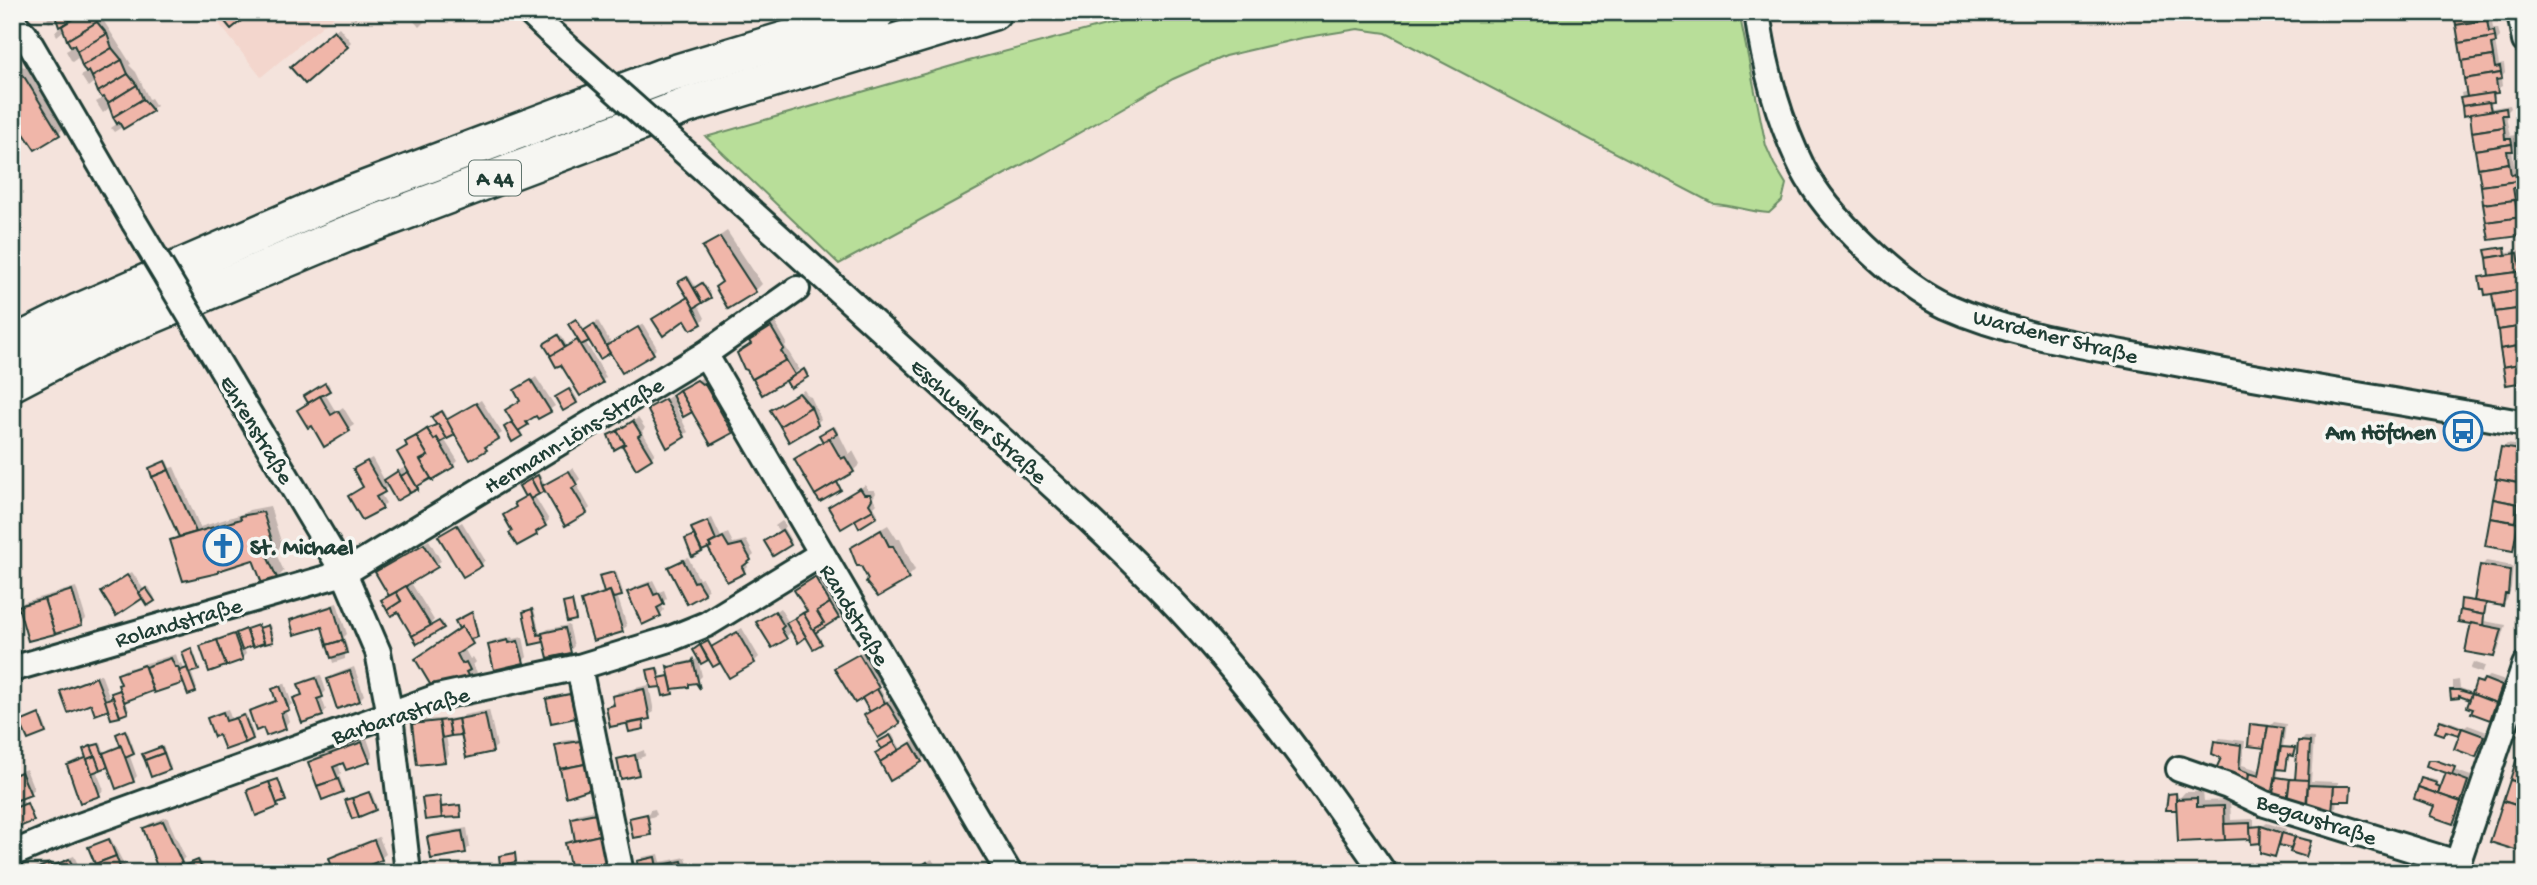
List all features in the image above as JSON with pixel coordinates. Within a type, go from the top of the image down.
[{"type":"highway","name":"A 44","points":[[12,345],[80,311],[330,202],[661,77],[877,12]]},
{"type":"highway","name":"A 44","points":[[12,383],[96,340],[414,208],[688,105],[993,12]]},
{"type":"street","name":"Eschweiler Straße","points":[[529,12],[1079,510],[1166,595],[1274,724],[1328,793],[1384,873]]},
{"type":"street","name":"Wardener Straße","points":[[1757,12],[1770,75],[1787,131],[1804,171],[1825,201],[1870,252],[1922,293],[1946,306],[1983,320],[2038,335],[2245,376],[2525,424]]},
{"type":"street","points":[[2520,12],[2525,41]]},
{"type":"street","name":"Ehrenstraße","points":[[17,34],[134,222],[344,573],[379,652],[390,715],[408,873]]},
{"type":"street","name":"Hermann-Löns-Straße","points":[[344,573],[705,354],[797,289]]},
{"type":"street","name":"Randstraße","points":[[705,354],[1009,873]]},
{"type":"street","name":"Barbarastraße","points":[[12,854],[71,829],[437,697],[579,667],[670,639],[706,624],[821,554]]},
{"type":"street","name":"Rolandstraße","points":[[12,669],[344,573]]},
{"type":"street","points":[[2456,868],[2525,664]]},
{"type":"street","points":[[579,667],[621,873]]},
{"type":"street","name":"Begaustraße","points":[[2179,769],[2228,786],[2265,804],[2456,868]]},
{"type":"shaded area","points":[[210,12],[339,12],[261,77]]},
{"type":"green space","points":[[1155,12],[1739,12],[1766,146],[1786,184],[1782,201],[1769,213],[1714,204],[1386,33],[1358,29],[1302,38],[1225,56],[1173,79],[1044,153],[839,264],[706,137],[969,61]]},
{"type":"building","points":[[54,12],[84,12],[59,27]]},
{"type":"building","points":[[84,12],[93,12],[97,22],[67,40],[62,26]]},
{"type":"building","points":[[217,12],[252,12],[231,29]]},
{"type":"building","points":[[2454,12],[2486,12],[2487,20],[2456,25]]},
{"type":"building","points":[[2487,20],[2489,32],[2494,31],[2495,37],[2459,43],[2456,25]]},
{"type":"building","points":[[97,22],[107,34],[77,51],[74,45],[71,47],[67,40]]},
{"type":"building","points":[[334,30],[348,47],[305,84],[290,67]]},
{"type":"building","points":[[107,34],[112,48],[82,66],[77,51]]},
{"type":"building","points":[[2495,37],[2496,43],[2491,44],[2493,56],[2462,61],[2459,43]]},
{"type":"building","points":[[112,48],[122,60],[92,77],[89,71],[86,73],[82,66]]},
{"type":"building","points":[[2493,56],[2495,68],[2500,67],[2501,73],[2464,79],[2462,61]]},
{"type":"building","points":[[122,60],[128,74],[98,92],[92,77]]},
{"type":"building","points":[[12,72],[25,78],[60,135],[35,150],[12,116]]},
{"type":"building","points":[[2501,73],[2502,79],[2496,80],[2498,93],[2467,97],[2464,79]]},
{"type":"building","points":[[128,74],[137,85],[108,103],[102,98],[98,92]]},
{"type":"building","points":[[137,85],[143,99],[113,117],[108,103]]},
{"type":"building","points":[[2493,93],[2494,102],[2462,106],[2460,98]]},
{"type":"building","points":[[143,99],[153,111],[123,129],[119,122],[117,124],[113,117]]},
{"type":"building","points":[[2489,102],[2491,111],[2463,116],[2462,106]]},
{"type":"building","points":[[2506,108],[2507,115],[2502,115],[2504,127],[2472,132],[2470,114]]},
{"type":"building","points":[[2504,127],[2505,139],[2511,139],[2512,144],[2475,150],[2472,132]]},
{"type":"building","points":[[2512,144],[2513,151],[2507,151],[2509,163],[2478,168],[2475,150]]},
{"type":"building","points":[[2509,163],[2511,175],[2516,174],[2517,181],[2481,186],[2478,168]]},
{"type":"building","points":[[2517,181],[2518,187],[2513,188],[2515,200],[2483,204],[2481,186]]},
{"type":"building","points":[[2515,200],[2517,212],[2522,211],[2522,217],[2486,222],[2483,204]]},
{"type":"building","points":[[2522,217],[2523,223],[2518,224],[2520,236],[2489,240],[2486,222]]},
{"type":"building","points":[[720,237],[756,292],[728,309],[715,287],[722,282],[702,247]]},
{"type":"building","points":[[2505,247],[2506,255],[2487,258],[2485,250]]},
{"type":"building","points":[[2518,253],[2520,265],[2525,264],[2525,271],[2489,276],[2487,258]]},
{"type":"building","points":[[2525,271],[2525,277],[2522,277],[2523,289],[2485,295],[2484,289],[2481,289],[2479,277]]},
{"type":"building","points":[[687,277],[702,303],[694,308],[678,282]]},
{"type":"building","points":[[702,283],[711,298],[702,303],[694,288]]},
{"type":"building","points":[[2523,289],[2525,308],[2495,312],[2492,294]]},
{"type":"building","points":[[688,297],[702,324],[691,330],[685,320],[663,336],[652,319]]},
{"type":"building","points":[[2525,308],[2525,326],[2498,330],[2495,312]]},
{"type":"building","points":[[576,319],[589,341],[581,345],[568,324]]},
{"type":"building","points":[[594,324],[610,353],[600,359],[583,331]]},
{"type":"building","points":[[2525,326],[2525,345],[2500,349],[2498,330]]},
{"type":"building","points":[[638,327],[654,354],[622,373],[606,346]]},
{"type":"building","points":[[771,327],[784,349],[781,351],[786,360],[752,379],[737,353],[751,344],[749,341]]},
{"type":"building","points":[[558,335],[565,347],[551,356],[544,345]]},
{"type":"building","points":[[577,340],[603,383],[580,396],[561,365],[556,367],[550,356]]},
{"type":"building","points":[[2525,345],[2525,363],[2503,367],[2500,349]]},
{"type":"building","points":[[786,360],[795,375],[762,395],[753,379]]},
{"type":"building","points":[[2525,363],[2525,382],[2506,385],[2503,367]]},
{"type":"building","points":[[804,369],[808,377],[790,388],[786,381]]},
{"type":"building","points":[[531,380],[551,412],[538,419],[536,416],[518,431],[505,410],[520,401],[514,390]]},
{"type":"building","points":[[697,380],[704,383],[733,433],[711,445],[679,390]]},
{"type":"building","points":[[325,383],[330,391],[308,403],[304,396]]},
{"type":"building","points":[[569,389],[577,403],[563,411],[555,397]]},
{"type":"building","points":[[679,390],[692,412],[683,417],[672,395]]},
{"type":"building","points":[[799,393],[811,407],[780,426],[770,410]]},
{"type":"building","points":[[320,396],[331,415],[338,411],[350,431],[324,447],[312,426],[308,428],[297,410]]},
{"type":"building","points":[[665,399],[685,437],[667,448],[647,409]]},
{"type":"building","points":[[476,403],[499,439],[470,460],[446,420]]},
{"type":"building","points":[[811,407],[818,425],[789,442],[780,426]]},
{"type":"building","points":[[442,411],[455,435],[447,439],[431,417]]},
{"type":"building","points":[[633,421],[641,434],[638,436],[652,459],[636,469],[617,431]]},
{"type":"building","points":[[512,422],[522,436],[512,442],[504,427]]},
{"type":"building","points":[[438,424],[447,439],[440,443],[437,438],[434,440],[427,429]]},
{"type":"building","points":[[833,427],[837,434],[823,442],[819,435]]},
{"type":"building","points":[[427,429],[434,440],[437,438],[454,467],[432,480],[420,460],[428,456],[416,436]]},
{"type":"building","points":[[617,431],[625,444],[614,450],[608,435]]},
{"type":"building","points":[[416,436],[428,456],[420,460],[432,480],[418,486],[418,489],[397,452],[407,446],[405,442]]},
{"type":"building","points":[[829,438],[841,459],[845,457],[854,472],[815,495],[794,459]]},
{"type":"building","points":[[2501,447],[2525,451],[2525,484],[2495,479]]},
{"type":"building","points":[[165,461],[169,470],[152,477],[149,468]]},
{"type":"building","points":[[367,461],[385,492],[376,497],[383,509],[362,520],[348,496],[363,487],[353,469]]},
{"type":"building","points":[[169,470],[196,532],[179,537],[152,477]]},
{"type":"building","points":[[398,471],[410,493],[396,501],[384,480]]},
{"type":"building","points":[[569,471],[577,485],[572,488],[587,513],[565,526],[542,486]]},
{"type":"building","points":[[408,472],[418,489],[410,493],[401,476]]},
{"type":"building","points":[[538,475],[544,491],[539,494],[531,479]]},
{"type":"building","points":[[531,479],[539,494],[530,499],[528,495],[525,497],[519,486]]},
{"type":"building","points":[[2497,479],[2522,484],[2518,504],[2493,499]]},
{"type":"building","points":[[837,482],[841,490],[820,502],[815,495]]},
{"type":"building","points":[[860,488],[864,494],[870,494],[872,499],[869,504],[873,510],[841,529],[828,507]]},
{"type":"building","points":[[528,495],[546,526],[536,532],[537,535],[517,546],[503,515],[516,507],[514,503]]},
{"type":"building","points":[[2493,499],[2518,504],[2515,522],[2490,518]]},
{"type":"building","points":[[873,510],[877,517],[859,528],[855,520]]},
{"type":"building","name":"St. Michael","points":[[263,512],[276,553],[267,556],[278,580],[263,586],[253,560],[218,573],[183,581],[170,540],[241,519],[240,516]]},
{"type":"building","points":[[2490,518],[2518,523],[2513,551],[2485,546]]},
{"type":"building","points":[[708,521],[716,540],[709,544],[711,547],[702,551],[691,528]]},
{"type":"building","points":[[457,525],[482,566],[463,577],[438,536]]},
{"type":"building","points":[[782,530],[791,545],[773,556],[764,541]]},
{"type":"building","points":[[881,530],[889,546],[893,546],[909,579],[878,597],[866,582],[868,579],[861,566],[857,566],[850,548]]},
{"type":"building","points":[[694,535],[702,552],[692,557],[685,539]]},
{"type":"building","points":[[723,537],[729,547],[742,544],[751,560],[742,567],[745,573],[727,582],[708,548],[711,547],[709,544]]},
{"type":"building","points":[[424,544],[438,567],[389,596],[375,572]]},
{"type":"building","points":[[683,560],[694,582],[697,581],[705,594],[687,604],[668,567]]},
{"type":"building","points":[[2480,565],[2510,570],[2508,594],[2505,594],[2503,606],[2474,601]]},
{"type":"building","points":[[614,572],[622,596],[613,598],[610,591],[604,593],[599,576]]},
{"type":"building","points":[[127,575],[143,598],[116,616],[101,592]]},
{"type":"building","points":[[815,577],[830,603],[817,611],[824,623],[813,630],[803,613],[807,611],[794,590]]},
{"type":"building","points":[[649,584],[654,595],[659,593],[664,604],[657,608],[661,616],[642,625],[627,592]]},
{"type":"building","points":[[406,586],[431,626],[412,636],[398,612],[391,616],[387,610],[401,601],[396,592]]},
{"type":"building","points":[[146,588],[155,601],[147,606],[139,593]]},
{"type":"building","points":[[72,590],[82,625],[55,634],[44,599]]},
{"type":"building","points":[[610,591],[623,632],[593,641],[581,601]]},
{"type":"building","points":[[396,592],[401,601],[387,610],[381,600]]},
{"type":"building","points":[[44,599],[55,634],[28,641],[18,606]]},
{"type":"building","points":[[2461,599],[2486,603],[2484,615],[2460,610]]},
{"type":"building","points":[[572,601],[576,620],[567,622],[563,603]]},
{"type":"building","points":[[830,603],[839,618],[815,633],[813,630],[824,623],[817,611]]},
{"type":"building","points":[[333,606],[343,640],[327,645],[322,627],[294,635],[290,620]]},
{"type":"building","points":[[532,609],[538,635],[542,634],[544,642],[530,645],[523,612]]},
{"type":"building","points":[[2460,610],[2484,615],[2483,626],[2458,622]]},
{"type":"building","points":[[775,611],[784,626],[781,629],[787,639],[772,648],[756,622]]},
{"type":"building","points":[[472,612],[478,637],[470,639],[455,621]]},
{"type":"building","points":[[803,613],[822,644],[813,649],[795,618]]},
{"type":"building","points":[[795,618],[806,637],[798,643],[786,623]]},
{"type":"building","points":[[439,621],[444,628],[417,644],[412,636]]},
{"type":"building","points":[[2471,623],[2502,629],[2494,657],[2465,652]]},
{"type":"building","points":[[258,625],[264,643],[253,647],[246,629]]},
{"type":"building","points":[[268,625],[273,642],[265,644],[259,628]]},
{"type":"building","points":[[462,627],[473,644],[457,654],[462,664],[466,662],[470,670],[466,672],[471,681],[433,689],[415,659]]},
{"type":"building","points":[[565,628],[571,653],[548,658],[542,633]]},
{"type":"building","points":[[246,629],[252,646],[242,650],[236,633]]},
{"type":"building","points":[[737,632],[755,663],[729,678],[711,647]]},
{"type":"building","points":[[234,634],[243,660],[226,666],[217,640]]},
{"type":"building","points":[[217,640],[226,666],[209,672],[200,646]]},
{"type":"building","points":[[343,640],[347,653],[331,658],[327,645]]},
{"type":"building","points":[[508,640],[509,643],[518,641],[524,663],[494,670],[488,645]]},
{"type":"building","points":[[708,641],[720,663],[713,667],[700,645]]},
{"type":"building","points":[[700,645],[708,660],[701,664],[693,650]]},
{"type":"building","points":[[191,648],[199,670],[189,673],[182,652]]},
{"type":"building","points":[[859,654],[879,688],[855,703],[834,668]]},
{"type":"building","points":[[171,658],[184,683],[154,693],[145,667]]},
{"type":"building","points":[[693,660],[700,689],[696,683],[689,684],[689,687],[672,689],[667,666]]},
{"type":"building","points":[[144,665],[153,691],[124,702],[117,674]]},
{"type":"building","points":[[187,668],[196,692],[188,695],[179,671]]},
{"type":"building","points":[[657,668],[661,687],[651,688],[647,670]]},
{"type":"building","points":[[350,671],[360,701],[337,709],[327,679]]},
{"type":"building","points":[[669,676],[673,694],[663,696],[659,678]]},
{"type":"building","points":[[96,677],[109,710],[95,715],[91,704],[68,713],[60,691]]},
{"type":"building","points":[[316,678],[323,697],[317,699],[323,716],[302,723],[293,698],[302,695],[298,684]]},
{"type":"building","points":[[2484,679],[2502,686],[2496,703],[2472,694],[2476,681],[2482,683]]},
{"type":"building","points":[[280,686],[289,710],[281,713],[286,729],[266,736],[263,728],[256,731],[249,711],[276,701],[272,689]]},
{"type":"building","points":[[644,689],[650,719],[610,727],[606,707],[614,705],[612,696]]},
{"type":"building","points":[[877,689],[885,703],[870,712],[862,698]]},
{"type":"building","points":[[120,690],[128,713],[120,716],[111,693]]},
{"type":"building","points":[[2450,690],[2472,694],[2470,700],[2459,696],[2451,699]]},
{"type":"building","points":[[570,694],[576,718],[551,723],[546,699]]},
{"type":"building","points":[[2472,694],[2496,703],[2490,720],[2471,713],[2473,709],[2467,707]]},
{"type":"building","points":[[113,697],[120,717],[111,719],[105,700]]},
{"type":"building","points":[[887,702],[900,724],[878,738],[864,715]]},
{"type":"building","points":[[223,712],[226,721],[236,718],[245,743],[225,750],[219,735],[214,737],[207,718]]},
{"type":"building","points":[[39,714],[46,733],[28,740],[20,722]]},
{"type":"building","points":[[485,714],[493,752],[466,758],[458,719]]},
{"type":"building","points":[[244,715],[253,739],[245,743],[236,718]]},
{"type":"building","points":[[458,719],[461,735],[451,736],[448,721]]},
{"type":"building","points":[[448,720],[451,736],[442,738],[439,721]]},
{"type":"building","points":[[2440,720],[2462,728],[2459,735],[2446,731],[2444,735],[2435,732]]},
{"type":"building","points":[[439,721],[445,762],[417,765],[412,724]]},
{"type":"building","points":[[643,721],[644,729],[629,732],[627,724]]},
{"type":"building","points":[[2250,724],[2268,726],[2264,748],[2248,746]]},
{"type":"building","points":[[2268,726],[2283,728],[2272,798],[2247,787],[2249,773],[2259,776]]},
{"type":"building","points":[[2462,728],[2484,736],[2476,757],[2454,749]]},
{"type":"building","points":[[125,730],[134,754],[125,758],[116,734]]},
{"type":"building","points":[[890,735],[894,742],[882,749],[877,742]]},
{"type":"building","points":[[580,741],[585,764],[560,769],[555,745]]},
{"type":"building","points":[[2214,741],[2241,745],[2239,769],[2249,773],[2247,787],[2215,771],[2221,758],[2212,754]]},
{"type":"building","points":[[2298,741],[2310,742],[2308,780],[2295,780]]},
{"type":"building","points":[[362,742],[370,762],[346,770],[343,763],[333,767],[338,779],[317,786],[308,762]]},
{"type":"building","points":[[894,742],[899,750],[880,762],[875,753]]},
{"type":"building","points":[[911,743],[922,762],[890,781],[880,762]]},
{"type":"building","points":[[99,744],[108,767],[100,770],[91,746]]},
{"type":"building","points":[[91,746],[95,756],[87,759],[100,796],[80,803],[67,765],[86,758],[83,749]]},
{"type":"building","points":[[121,746],[134,782],[116,789],[103,753]]},
{"type":"building","points":[[161,747],[164,753],[145,760],[142,754]]},
{"type":"building","points":[[2281,747],[2295,748],[2293,756],[2288,755],[2286,770],[2277,769]]},
{"type":"building","points":[[164,753],[170,770],[151,777],[145,760]]},
{"type":"building","points":[[635,755],[639,775],[621,779],[617,759]]},
{"type":"building","points":[[95,756],[100,770],[92,773],[87,759]]},
{"type":"building","points":[[2517,758],[2525,761],[2525,784],[2510,780]]},
{"type":"building","points":[[2428,760],[2455,767],[2452,775],[2426,766]]},
{"type":"building","points":[[585,764],[590,789],[566,797],[560,769]]},
{"type":"building","points":[[21,772],[31,795],[12,802],[12,776]]},
{"type":"building","points":[[2446,773],[2468,781],[2461,802],[2438,794]]},
{"type":"building","points":[[2276,777],[2290,779],[2287,802],[2272,798]]},
{"type":"building","points":[[2421,778],[2437,783],[2440,787],[2438,794],[2418,787]]},
{"type":"building","points":[[278,779],[286,801],[277,804],[269,782]]},
{"type":"building","points":[[338,779],[343,792],[322,800],[317,786]]},
{"type":"building","points":[[2290,779],[2308,780],[2306,808],[2287,802]]},
{"type":"building","points":[[2510,780],[2525,784],[2525,808],[2503,801]]},
{"type":"building","points":[[269,782],[278,807],[256,816],[247,790]]},
{"type":"building","points":[[2308,785],[2334,786],[2332,813],[2307,805]]},
{"type":"building","points":[[2334,786],[2351,786],[2350,801],[2333,801]]},
{"type":"building","points":[[2418,787],[2461,802],[2453,824],[2430,816],[2434,806],[2414,799]]},
{"type":"building","points":[[369,792],[376,810],[359,817],[352,798]]},
{"type":"building","points":[[2176,793],[2177,810],[2166,810],[2168,794]]},
{"type":"building","points":[[440,796],[442,818],[425,820],[422,798]]},
{"type":"building","points":[[352,798],[359,817],[352,819],[345,800]]},
{"type":"building","points":[[2197,798],[2197,807],[2224,806],[2225,840],[2178,842],[2176,799]]},
{"type":"building","points":[[2503,801],[2525,808],[2525,853],[2490,842]]},
{"type":"building","points":[[27,803],[34,821],[14,829],[12,809]]},
{"type":"building","points":[[460,805],[461,817],[442,818],[441,807]]},
{"type":"building","points":[[596,813],[600,835],[575,841],[571,818]]},
{"type":"building","points":[[647,814],[651,835],[633,838],[629,818]]},
{"type":"building","points":[[163,821],[182,863],[159,872],[143,828]]},
{"type":"building","points":[[2250,823],[2251,839],[2225,840],[2224,824]]},
{"type":"building","points":[[2261,826],[2260,843],[2251,844],[2250,827]]},
{"type":"building","points":[[2261,826],[2282,833],[2275,857],[2260,853]]},
{"type":"building","points":[[462,831],[466,853],[431,859],[427,837]]},
{"type":"building","points":[[2282,833],[2295,837],[2291,848],[2279,845]]},
{"type":"building","points":[[600,835],[606,863],[571,870],[565,843]]},
{"type":"building","points":[[2295,837],[2311,841],[2306,857],[2290,852]]},
{"type":"building","points":[[109,839],[116,856],[95,864],[88,847]]},
{"type":"building","points":[[374,840],[382,860],[350,873],[334,873],[329,858]]},
{"type":"building","points":[[515,853],[516,862],[500,865],[499,856]]},
{"type":"building","points":[[116,856],[122,873],[98,873],[95,864]]},
{"type":"building","points":[[655,857],[658,873],[639,873],[637,861]]},
{"type":"building","points":[[69,859],[77,873],[56,873],[53,866]]},
{"type":"building","points":[[198,860],[204,873],[185,873],[183,866]]},
{"type":"building","points":[[682,861],[685,873],[658,873],[657,866]]},
{"type":"building","points":[[927,862],[934,873],[910,873]]},
{"type":"building","points":[[50,863],[55,873],[31,873],[31,871]]},
{"type":"place","name":"Am Höfchen","points":[[2463,431]]},
{"type":"place","name":"St. Michael","points":[[223,546]]}]
